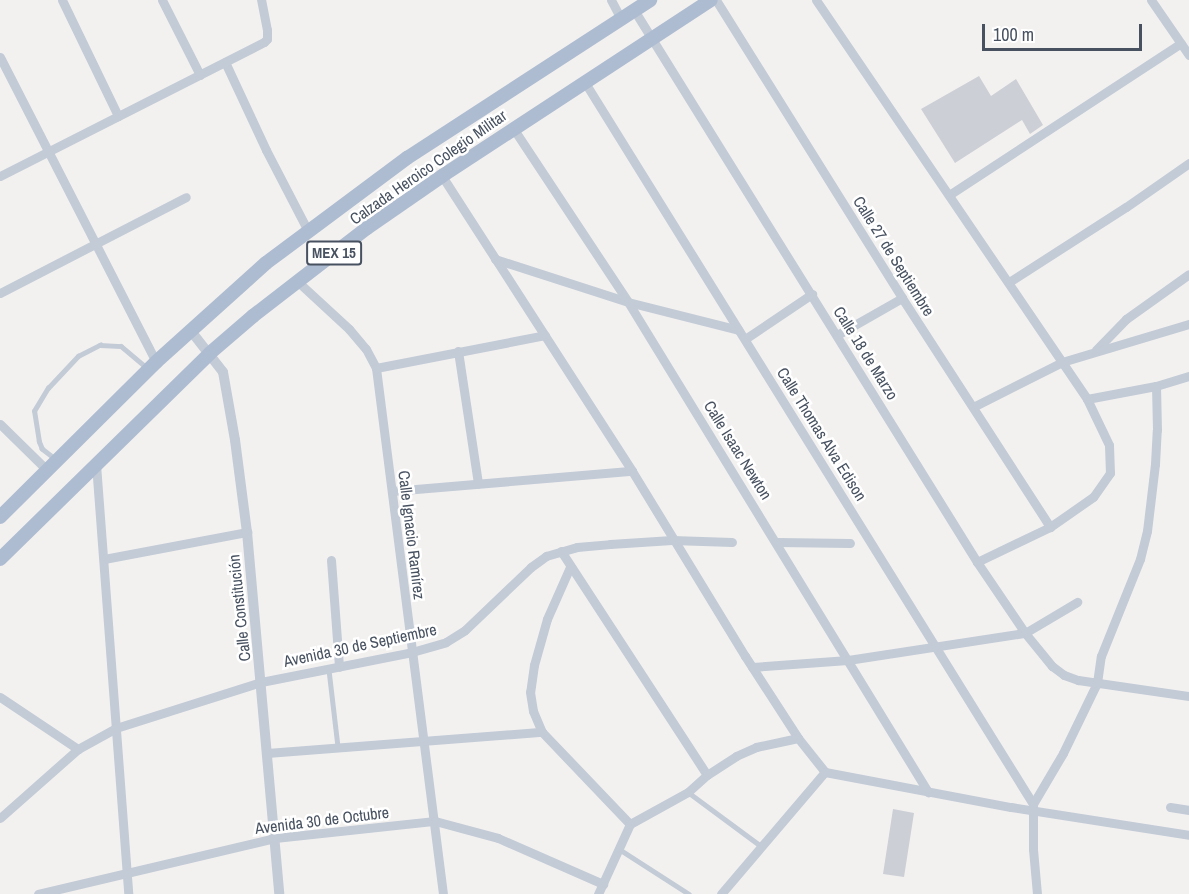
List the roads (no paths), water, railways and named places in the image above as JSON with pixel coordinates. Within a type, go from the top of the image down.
[{"type":"main road","name":"Calzada Heroico Colegio Militar","points":[[0,517],[152,366],[266,263],[407,158],[650,0]]},
{"type":"main road","name":"Calzada Heroico Colegio Militar","points":[[0,559],[210,352],[297,281],[442,176],[711,0]]},
{"type":"street","points":[[62,0],[118,116]]},
{"type":"street","points":[[162,0],[200,75]]},
{"type":"street","points":[[0,176],[267,39],[261,0]]},
{"type":"street","points":[[611,0],[621,19]]},
{"type":"street","name":"Calle 27 de Septiembre","points":[[716,0],[902,298],[1050,527]]},
{"type":"street","points":[[816,0],[1087,399],[1102,424],[1109,445],[1112,463],[1110,473],[1103,486],[1081,507],[1050,527],[977,562]]},
{"type":"street","points":[[949,195],[1065,115],[1186,50],[1150,0]]},
{"type":"street","name":"Calle 18 de Marzo","points":[[634,10],[977,562],[1025,633],[1052,666],[1064,675],[1097,683],[1189,696]]},
{"type":"street","points":[[0,57],[96,244],[152,366]]},
{"type":"street","points":[[225,62],[266,150],[308,231]]},
{"type":"street","name":"Calle Thomas Alva Edison","points":[[584,81],[937,646],[1033,807]]},
{"type":"street","name":"Calle Isaac Newton","points":[[513,128],[628,302],[928,792]]},
{"type":"street","points":[[1009,282],[1126,207],[1189,163]]},
{"type":"street","points":[[442,176],[632,471],[672,540],[752,667],[798,738],[825,772],[928,792],[1033,807],[1189,835]]},
{"type":"street","points":[[0,293],[186,197]]},
{"type":"street","points":[[495,260],[742,335],[812,294]]},
{"type":"street","points":[[1095,350],[1126,319],[1189,274]]},
{"type":"street","name":"Calle Ignacio Ramírez","points":[[297,281],[349,329],[366,349],[376,368],[443,894]]},
{"type":"street","points":[[837,335],[902,298]]},
{"type":"street","points":[[973,407],[1062,362],[1095,350],[1189,324]]},
{"type":"street","name":"Calle Constitución","points":[[191,330],[223,372],[227,393],[247,532],[279,894]]},
{"type":"street","points":[[376,368],[545,335]]},
{"type":"street","points":[[458,351],[478,484]]},
{"type":"street","points":[[1087,399],[1156,386],[1189,376]]},
{"type":"street","points":[[1037,894],[1033,807],[1063,753],[1097,683],[1101,656],[1140,559],[1147,531],[1158,430],[1156,386]]},
{"type":"street","points":[[0,424],[52,465]]},
{"type":"street","points":[[96,464],[128,894]]},
{"type":"street","points":[[392,490],[632,471]]},
{"type":"street","points":[[104,560],[247,532]]},
{"type":"street","name":"Avenida 30 de Septiembre","points":[[0,819],[78,749],[116,728],[261,682],[412,652],[453,638],[546,556],[577,547],[672,540],[732,542]]},
{"type":"street","points":[[777,542],[850,543]]},
{"type":"street","points":[[561,551],[707,775]]},
{"type":"street","points":[[331,560],[339,667]]},
{"type":"street","points":[[570,567],[547,619],[530,680],[533,711],[542,732],[630,824]]},
{"type":"street","points":[[752,667],[848,660],[1025,633],[1077,602]]},
{"type":"street","points":[[0,698],[78,749]]},
{"type":"street","points":[[267,753],[542,732]]},
{"type":"street","points":[[598,894],[630,824],[688,792],[707,775],[756,747],[798,738]]},
{"type":"street","points":[[721,894],[825,772]]},
{"type":"street","points":[[1170,807],[1189,810]]},
{"type":"street","name":"Avenida 30 de Octubre","points":[[38,894],[275,838],[435,821],[498,838],[603,884]]},
{"type":"lane","points":[[52,465],[42,449],[33,411],[48,388],[78,356],[100,345],[121,346],[152,366]]},
{"type":"lane","points":[[329,669],[338,747]]},
{"type":"lane","points":[[688,792],[761,846]]},
{"type":"lane","points":[[619,849],[689,894]]}]
